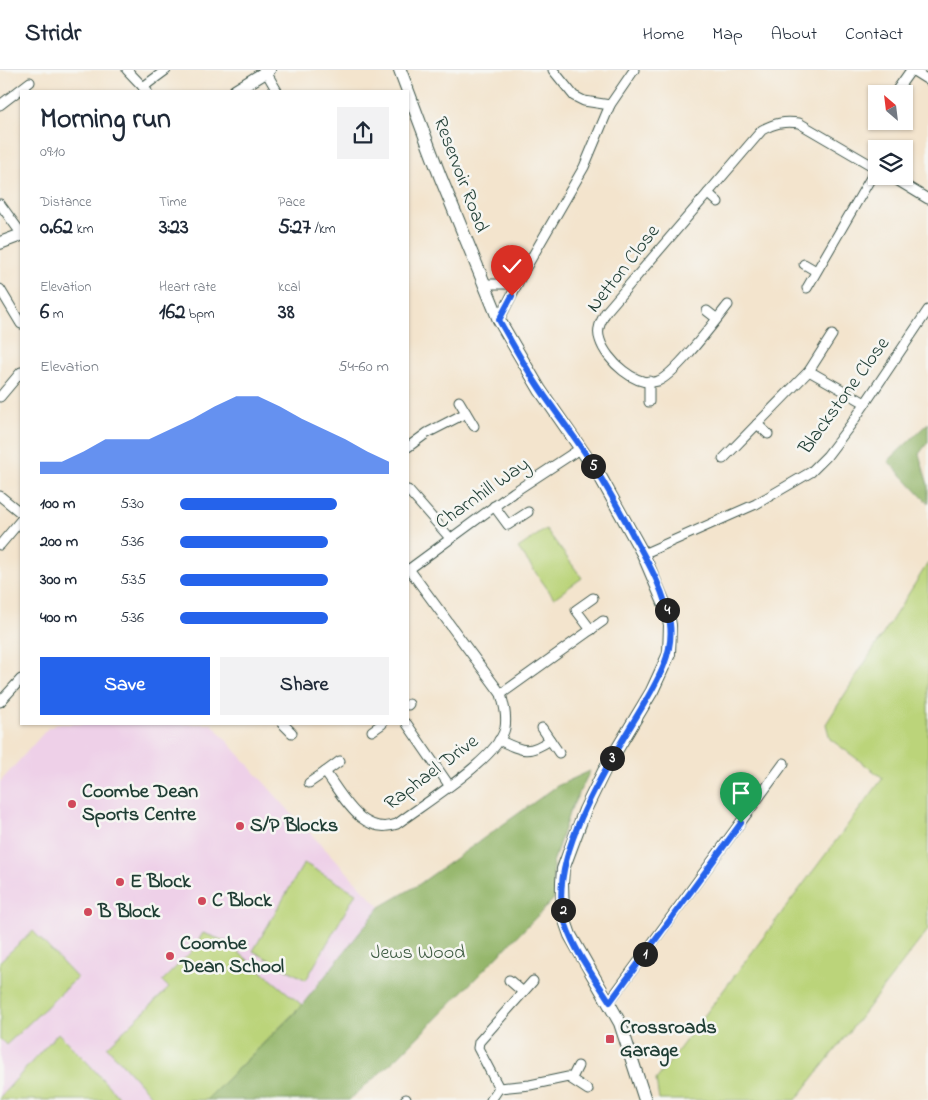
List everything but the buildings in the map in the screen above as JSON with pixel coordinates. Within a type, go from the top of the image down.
[{"type":"street","points":[[127,70],[145,89],[166,70]]},
{"type":"street","name":"Reservoir Road","points":[[400,70],[408,90]]},
{"type":"street","points":[[553,70],[574,96],[610,105]]},
{"type":"street","points":[[499,320],[524,271],[584,167],[610,105],[634,70]]},
{"type":"street","points":[[901,85],[912,70],[928,80]]},
{"type":"street","points":[[237,90],[268,71],[277,90]]},
{"type":"street","points":[[0,105],[30,82]]},
{"type":"street","name":"Reservoir Road","points":[[409,93],[499,320],[540,390],[601,478],[643,554],[667,610],[670,625],[669,654],[652,691],[604,770],[585,810],[563,869],[562,882],[562,908],[570,934],[610,1002],[633,1058],[645,1100]]},
{"type":"street","name":"Netton Close","points":[[649,381],[635,378],[605,352],[599,339],[599,324],[606,312],[762,130],[774,123],[786,121],[799,124],[868,163]]},
{"type":"street","points":[[807,288],[868,182]]},
{"type":"street","points":[[906,185],[928,198]]},
{"type":"street","points":[[708,192],[718,202]]},
{"type":"street","points":[[0,204],[20,233]]},
{"type":"street","points":[[0,243],[20,234]]},
{"type":"street","points":[[804,264],[816,271]]},
{"type":"street","points":[[484,284],[510,284],[524,271]]},
{"type":"street","points":[[0,289],[20,322]]},
{"type":"street","points":[[649,402],[649,381],[659,381],[671,372],[728,305]]},
{"type":"street","name":"Blackstone Close","points":[[643,554],[756,504],[811,472],[828,456],[928,310]]},
{"type":"street","points":[[707,311],[716,318]]},
{"type":"street","points":[[723,458],[809,371],[832,335]]},
{"type":"street","points":[[809,371],[865,403]]},
{"type":"street","points":[[0,397],[20,373]]},
{"type":"street","points":[[459,401],[474,426]]},
{"type":"street","points":[[409,446],[427,433],[466,413]]},
{"type":"street","points":[[757,424],[768,434]]},
{"type":"street","name":"Charnhill Way","points":[[409,569],[494,506],[581,448]]},
{"type":"street","points":[[409,491],[450,538]]},
{"type":"street","points":[[0,496],[20,512]]},
{"type":"street","points":[[494,506],[508,525],[528,512]]},
{"type":"street","points":[[0,545],[20,521]]},
{"type":"street","name":"Raphael Drive","points":[[325,772],[360,819],[373,825],[387,828],[398,824],[492,751],[505,729],[506,714],[501,694],[409,571]]},
{"type":"street","points":[[591,630],[576,610],[593,598]]},
{"type":"street","points":[[501,694],[603,621]]},
{"type":"street","points":[[0,702],[20,680]]},
{"type":"street","points":[[284,725],[292,733]]},
{"type":"street","points":[[372,731],[381,725]]},
{"type":"street","points":[[408,725],[449,785]]},
{"type":"street","points":[[542,728],[559,753]]},
{"type":"street","points":[[499,740],[526,752],[538,748],[550,740]]},
{"type":"street","points":[[309,783],[340,761]]},
{"type":"street","points":[[610,1002],[784,763]]},
{"type":"street","points":[[509,980],[523,992]]},
{"type":"street","points":[[499,1088],[478,1048],[479,1042],[533,981]]},
{"type":"street","points":[[572,1078],[578,1066]]},
{"type":"street","points":[[499,1088],[530,1085],[559,1078],[572,1078],[588,1090]]},
{"type":"street","points":[[491,1100],[499,1088]]},
{"type":"shaded area","name":"Coombe Dean School","points":[[56,725],[213,725],[293,815],[380,907],[294,1014],[206,1100],[0,1100],[0,782],[48,728]]},
{"type":"green space","points":[[928,423],[928,442],[919,454],[928,485],[928,503],[888,461]]},
{"type":"green space","points":[[546,529],[582,578],[554,598],[518,548]]},
{"type":"green space","points":[[928,563],[928,930],[796,1100],[659,1100],[656,1080],[883,778],[830,739],[826,724]]},
{"type":"green space","name":"Jews Wood","points":[[590,771],[569,813],[553,863],[554,899],[398,1057],[349,1100],[206,1100],[298,1010],[380,907],[418,885],[557,786]]},
{"type":"green space","points":[[304,863],[356,893],[306,980],[253,951]]},
{"type":"green space","points":[[33,931],[77,978],[6,1045],[0,1039],[0,961]]},
{"type":"green space","points":[[203,933],[225,941],[302,1005],[206,1100],[155,1100],[107,1047],[169,988],[162,981],[191,952]]},
{"type":"green space","points":[[58,1033],[121,1100],[0,1100],[0,1097]]},
{"type":"place","name":"Coombe Dean Sports Centre","points":[[72,804]]},
{"type":"place","name":"S/P Blocks","points":[[240,826]]},
{"type":"place","name":"E Block","points":[[120,882]]},
{"type":"place","name":"C Block","points":[[202,901]]},
{"type":"place","name":"B Block","points":[[88,912]]},
{"type":"place","name":"Coombe Dean School","points":[[170,956]]},
{"type":"place","name":"Crossroads Garage","points":[[610,1039]]},
{"type":"route","points":[[512,296],[499,320],[540,390],[601,478],[643,554],[661,593],[670,625],[669,654],[652,691],[604,770],[585,810],[563,869],[561,900],[563,915],[570,934],[610,1002],[741,823]]}]
